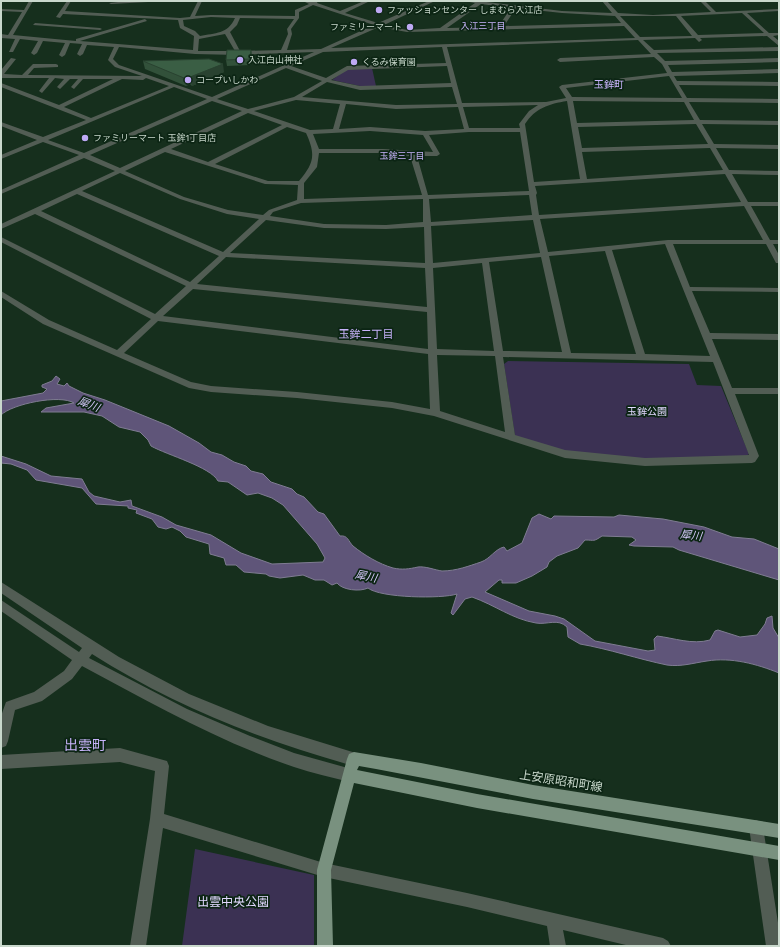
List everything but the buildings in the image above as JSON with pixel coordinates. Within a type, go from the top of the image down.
[{"type":"main road","points":[[325,946],[324,870],[340,803],[354,759]]},
{"type":"main road","name":"上安原昭和町線","points":[[354,759],[393,764],[478,782],[553,795],[779,831]]},
{"type":"main road","points":[[350,775],[477,801],[779,853]]},
{"type":"street","points":[[10,36],[31,1]]},
{"type":"street","points":[[53,25],[69,1]]},
{"type":"street","points":[[94,44],[111,2],[165,1]]},
{"type":"street","points":[[192,17],[200,1]]},
{"type":"street","points":[[305,1],[378,26],[444,40],[561,42],[779,34]]},
{"type":"street","points":[[286,52],[284,50],[290,34],[289,29],[297,18],[297,11],[320,1]]},
{"type":"street","points":[[340,13],[368,1]]},
{"type":"street","points":[[1,192],[433,1]]},
{"type":"street","points":[[466,1],[514,7],[617,14],[677,15],[779,10]]},
{"type":"street","points":[[604,1],[639,39],[664,63],[779,261]]},
{"type":"street","points":[[702,1],[715,13]]},
{"type":"street","points":[[444,40],[479,3]]},
{"type":"street","points":[[500,28],[514,7]]},
{"type":"street","points":[[1,10],[25,12]]},
{"type":"street","points":[[61,12],[180,19],[192,17],[297,18]]},
{"type":"street","points":[[743,12],[779,44]]},
{"type":"street","points":[[677,15],[737,84]]},
{"type":"street","points":[[62,55],[70,42],[99,31],[153,17]]},
{"type":"street","points":[[197,38],[227,32],[235,24],[238,17]]},
{"type":"street","points":[[180,19],[182,27],[193,32],[197,38],[195,52]]},
{"type":"street","points":[[35,24],[99,31]]},
{"type":"street","points":[[1,227],[166,150],[247,110],[296,98],[347,68],[444,40],[500,28],[625,24]]},
{"type":"street","points":[[552,26],[555,31]]},
{"type":"street","points":[[227,32],[238,53]]},
{"type":"street","points":[[1,36],[195,52],[238,53],[317,51],[449,64]]},
{"type":"street","points":[[11,51],[19,37]]},
{"type":"street","points":[[558,37],[561,42]]},
{"type":"street","points":[[34,52],[41,39]]},
{"type":"street","points":[[444,40],[454,85],[467,130]]},
{"type":"street","points":[[80,54],[85,43]]},
{"type":"street","points":[[117,46],[110,59],[117,66],[309,132],[370,129],[425,133],[467,130],[524,130]]},
{"type":"street","points":[[560,60],[708,51],[779,50]]},
{"type":"street","points":[[1,75],[13,59]]},
{"type":"street","points":[[24,76],[37,60]]},
{"type":"street","points":[[664,63],[779,60]]},
{"type":"street","points":[[33,66],[56,66]]},
{"type":"street","points":[[286,66],[325,80],[360,88],[454,85]]},
{"type":"street","points":[[60,107],[122,77],[127,69]]},
{"type":"street","points":[[584,181],[570,99],[562,87],[671,74],[779,71]]},
{"type":"street","points":[[1,75],[53,77],[67,75],[82,77],[152,78]]},
{"type":"street","points":[[60,87],[67,75]]},
{"type":"street","points":[[42,91],[53,77]]},
{"type":"street","points":[[74,87],[82,77]]},
{"type":"street","points":[[676,83],[779,84]]},
{"type":"street","points":[[1,85],[92,120]]},
{"type":"street","points":[[1,157],[175,85]]},
{"type":"street","points":[[296,98],[396,107],[545,103],[570,99],[779,101]]},
{"type":"street","points":[[335,131],[343,103]]},
{"type":"street","points":[[545,103],[536,107],[525,118],[522,124],[534,193],[536,216],[567,356]]},
{"type":"street","points":[[574,125],[697,122],[779,123]]},
{"type":"street","points":[[1,124],[84,155],[182,198],[227,212],[262,218],[337,227],[427,224],[745,204],[779,204]]},
{"type":"street","points":[[209,164],[286,125]]},
{"type":"street","points":[[300,201],[301,183],[314,167],[316,151],[309,132]]},
{"type":"street","points":[[316,151],[383,151],[412,154],[437,154],[425,133]]},
{"type":"street","points":[[579,150],[712,146],[779,147]]},
{"type":"street","points":[[166,150],[267,183],[301,183]]},
{"type":"street","points":[[412,154],[426,198],[435,413]]},
{"type":"street","points":[[532,184],[727,172],[779,173]]},
{"type":"street","points":[[76,191],[224,254],[430,266],[668,242],[779,242]]},
{"type":"street","points":[[118,354],[271,211],[300,201],[426,198],[534,193]]},
{"type":"street","points":[[35,211],[191,286],[431,310]]},
{"type":"street","points":[[1,239],[156,318],[433,352],[716,359]]},
{"type":"street","points":[[1,293],[46,322],[189,385],[211,390],[298,395],[392,405],[435,413],[565,454],[645,462],[752,459],[754,456],[729,391],[668,242]]},
{"type":"street","points":[[608,248],[642,358]]},
{"type":"street","points":[[485,261],[511,438]]},
{"type":"street","points":[[688,289],[779,290]]},
{"type":"street","points":[[707,336],[779,337]]},
{"type":"street","points":[[729,391],[779,391]]},
{"type":"street","points":[[1,587],[130,670],[184,698],[274,735],[318,751],[354,759]]},
{"type":"street","points":[[1,605],[80,659],[176,710],[248,742],[294,760],[350,775]]},
{"type":"street","points":[[1,741],[6,706],[38,697],[68,675],[91,646]]},
{"type":"street","points":[[1,762],[120,754],[162,766],[157,819],[138,946]]},
{"type":"street","points":[[157,819],[324,870],[460,898],[663,946]]},
{"type":"street","points":[[756,827],[758,850],[774,946]]},
{"type":"street","points":[[554,921],[558,946]]},
{"type":"green space","points":[[372,68],[376,86],[360,86],[332,80],[347,69]]},
{"type":"green space","name":"玉鉾公園","points":[[508,361],[689,364],[697,385],[721,386],[749,454],[745,457],[644,459],[567,452],[515,436],[504,364]]},
{"type":"green space","name":"出雲中央公園","points":[[195,849],[314,875],[314,946],[182,946]]},
{"type":"water","name":"犀川","points":[[56,376],[60,379],[57,384],[64,386],[67,383],[69,386],[83,393],[105,400],[169,426],[199,443],[211,452],[222,455],[234,462],[246,466],[251,471],[263,474],[271,482],[292,489],[297,494],[304,497],[318,512],[324,514],[340,536],[345,536],[353,546],[367,556],[393,568],[406,569],[421,567],[447,571],[481,562],[501,548],[504,547],[507,551],[522,543],[532,518],[539,514],[551,519],[554,516],[614,517],[619,515],[663,519],[704,527],[732,537],[754,539],[779,549],[779,580],[673,547],[634,546],[629,545],[636,540],[632,537],[602,536],[594,540],[585,540],[578,548],[557,556],[549,562],[547,567],[532,576],[516,583],[502,583],[502,580],[499,580],[485,592],[529,611],[564,619],[595,641],[648,651],[655,650],[654,639],[657,636],[697,642],[710,640],[715,631],[718,630],[740,637],[757,635],[765,624],[767,618],[772,616],[773,628],[779,638],[779,673],[753,664],[725,660],[682,665],[667,665],[580,644],[568,637],[567,627],[564,624],[556,622],[536,623],[527,621],[472,597],[465,599],[453,615],[451,613],[457,594],[438,597],[397,596],[385,594],[368,588],[351,590],[337,583],[332,585],[324,580],[315,580],[303,575],[280,578],[266,574],[244,572],[236,565],[226,565],[224,558],[210,554],[209,544],[186,537],[180,531],[172,527],[166,529],[158,527],[152,519],[136,513],[137,510],[128,508],[128,506],[96,504],[82,488],[36,480],[27,470],[11,464],[1,463],[1,456],[26,464],[51,476],[82,479],[89,492],[94,496],[120,502],[131,500],[132,506],[162,517],[176,525],[211,535],[241,553],[272,564],[323,562],[325,558],[317,544],[283,505],[272,498],[258,493],[247,495],[228,482],[218,481],[214,476],[198,466],[151,446],[148,440],[140,432],[119,427],[102,416],[84,412],[41,412],[46,408],[74,403],[67,400],[48,400],[25,404],[15,407],[1,415],[1,401],[43,393],[47,389],[42,387],[42,385],[52,381]]},
{"type":"place","name":"ファッションセンター しまむら入江店","points":[[379,10]]},
{"type":"place","name":"ファミリーマート","points":[[410,27]]},
{"type":"place","name":"入江白山神社","points":[[240,60]]},
{"type":"place","name":"くるみ保育園","points":[[354,62]]},
{"type":"place","name":"コープいしかわ","points":[[188,80]]},
{"type":"place","name":"ファミリーマート 玉鉾1丁目店","points":[[85,138]]},
{"type":"district","name":"入江三丁目","points":[[483,26]]},
{"type":"district","name":"玉鉾町","points":[[609,84]]},
{"type":"district","name":"玉鉾三丁目","points":[[402,156]]},
{"type":"district","name":"玉鉾二丁目","points":[[366,334]]},
{"type":"district","name":"出雲町","points":[[85,745]]}]
